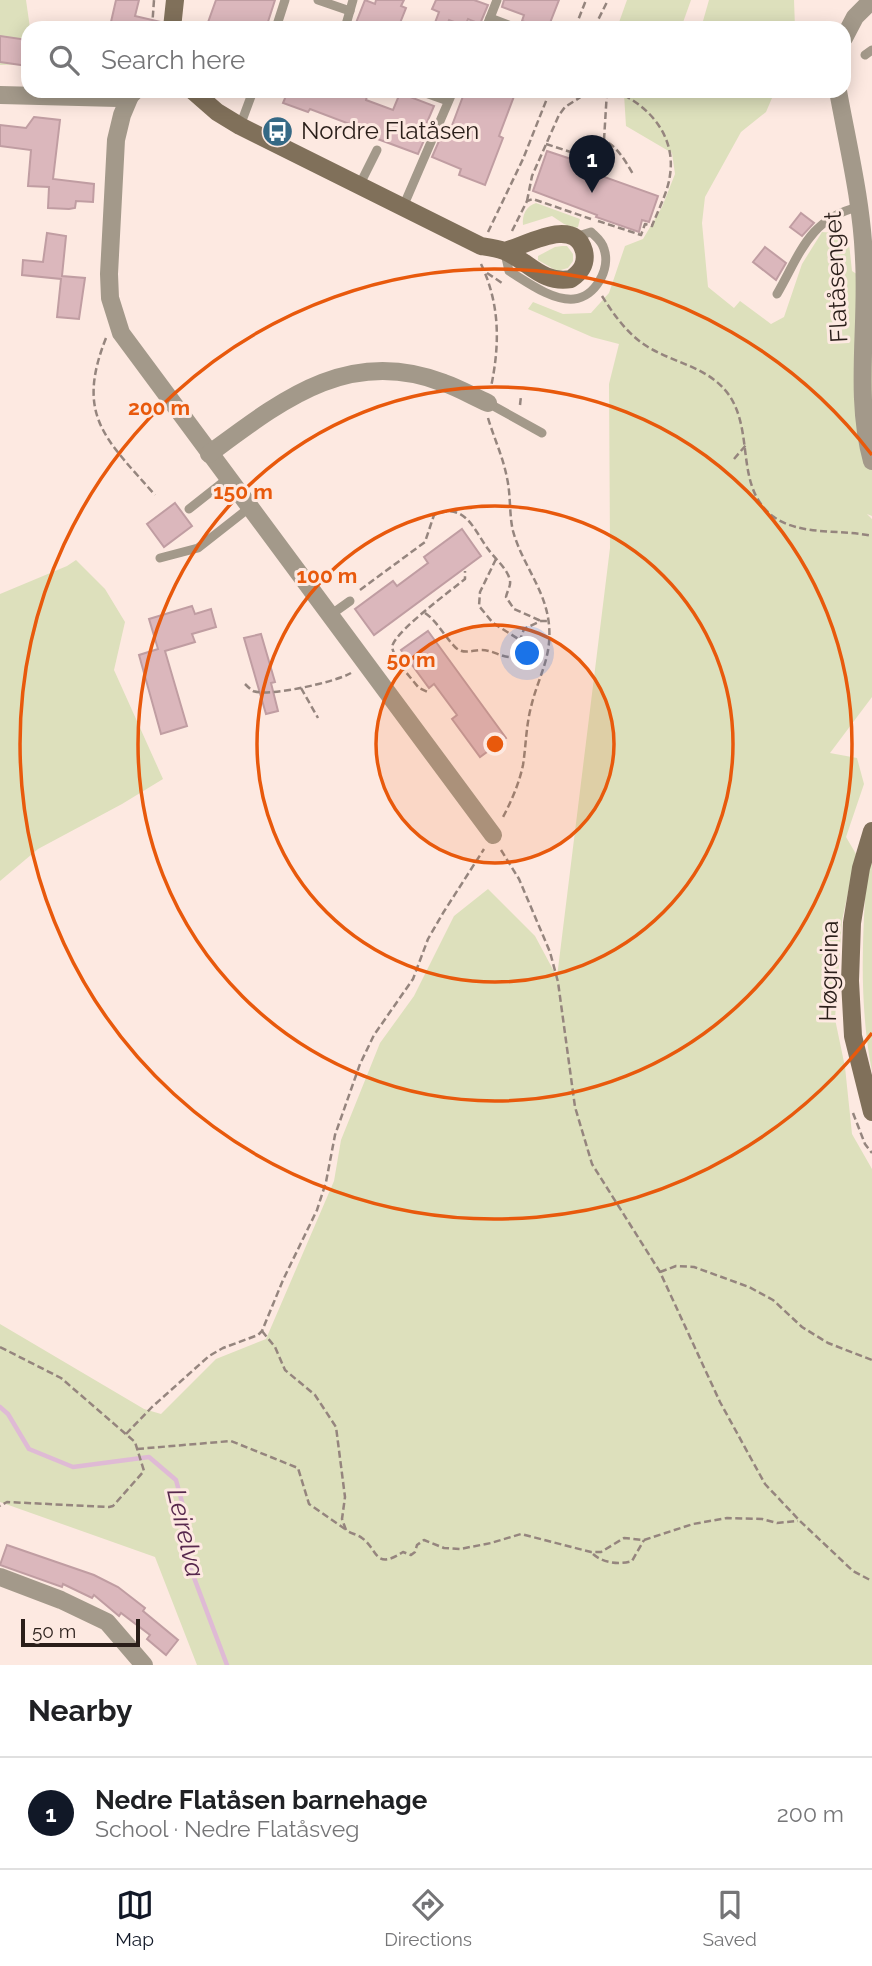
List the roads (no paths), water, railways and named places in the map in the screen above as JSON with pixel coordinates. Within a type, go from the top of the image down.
[{"type":"street","points":[[173,21],[175,0]]},
{"type":"street","points":[[851,25],[872,0]]},
{"type":"street","points":[[0,95],[21,95]]},
{"type":"street","points":[[130,98],[122,115],[116,148],[109,274],[110,298],[115,319],[135,354],[493,835]]},
{"type":"street","points":[[201,98],[240,126],[481,246],[507,243],[528,244],[542,237],[561,233],[575,237],[582,245],[584,265],[571,279],[550,279],[535,272],[507,243]]},
{"type":"street","name":"Flatåsenget","points":[[839,98],[864,259],[863,399],[866,439],[872,461]]},
{"type":"street","points":[[209,454],[304,389],[328,379],[355,374],[380,371],[410,374],[443,382],[488,403]]},
{"type":"street","name":"Høgreina","points":[[872,831],[852,923],[850,981],[853,1036],[872,1112]]},
{"type":"street","points":[[0,1577],[61,1600],[107,1622],[144,1665]]},
{"type":"lane","points":[[278,21],[285,0]]},
{"type":"lane","points":[[318,0],[350,11]]},
{"type":"lane","points":[[347,21],[354,0]]},
{"type":"lane","points":[[488,21],[497,0]]},
{"type":"lane","points":[[490,18],[498,21]]},
{"type":"lane","points":[[240,126],[250,98]]},
{"type":"lane","points":[[440,98],[448,101]]},
{"type":"lane","points":[[404,207],[450,98]]},
{"type":"lane","points":[[359,186],[377,150]]},
{"type":"lane","points":[[777,294],[815,231],[828,218],[858,207]]},
{"type":"lane","points":[[488,403],[542,433]]},
{"type":"lane","points":[[189,509],[228,479]]},
{"type":"lane","points":[[160,558],[198,548],[249,508]]},
{"type":"lane","points":[[329,616],[350,601]]},
{"type":"waterway","name":"Leirelva","points":[[0,1407],[8,1414],[29,1449],[73,1467],[149,1457],[176,1480],[189,1528],[190,1567],[227,1665]]},
{"type":"place","name":"Nordre Flatåsen","points":[[278,131]]},
{"type":"place","name":"Nedre Flatåsen barnehage","points":[[592,193]]}]
